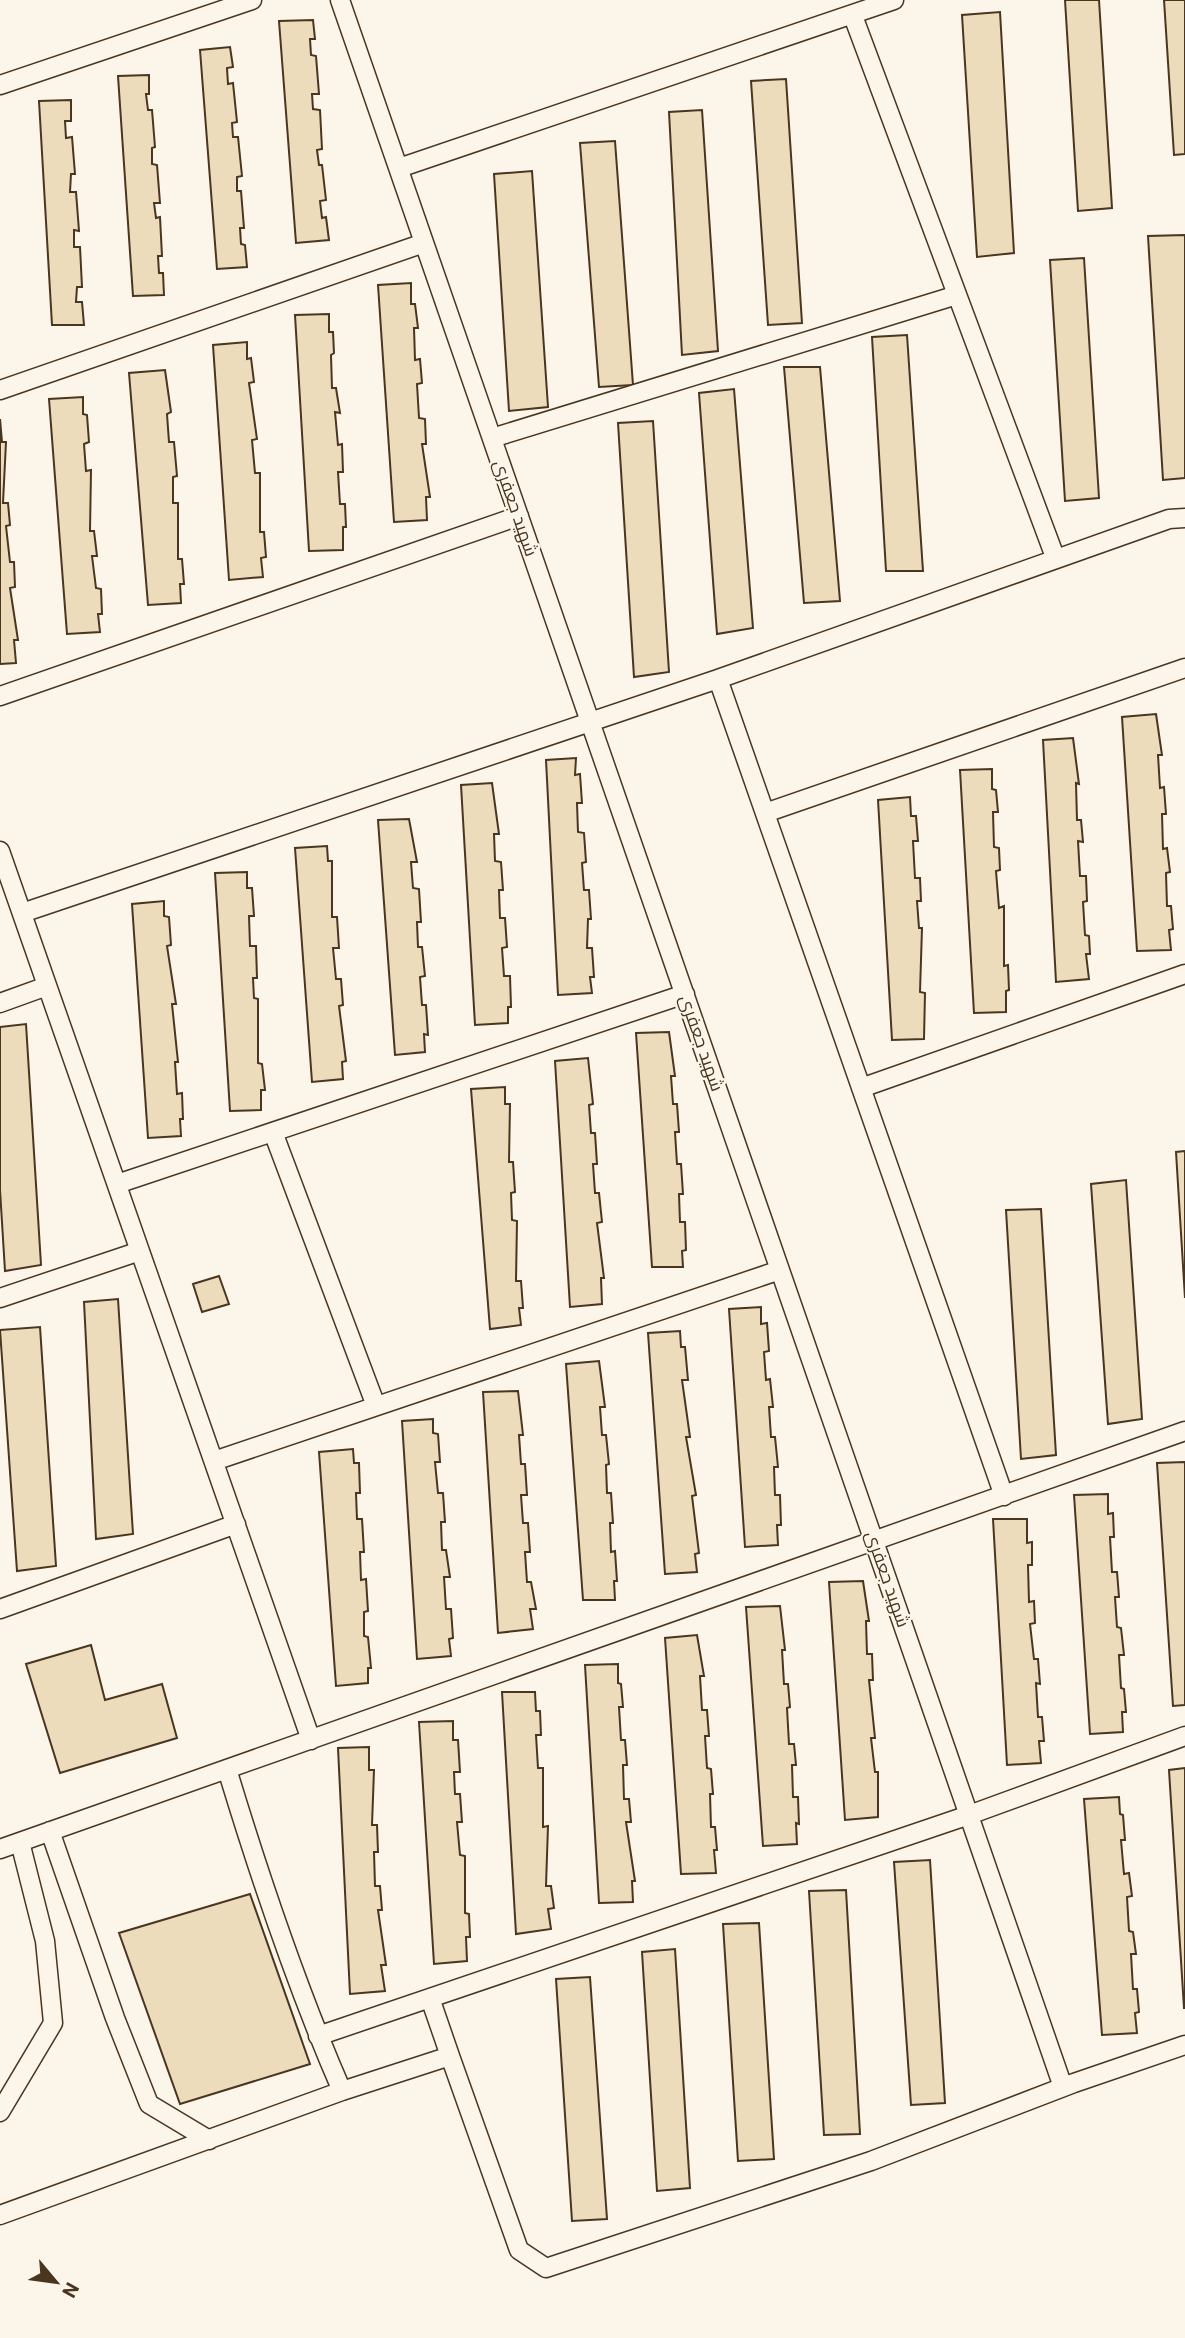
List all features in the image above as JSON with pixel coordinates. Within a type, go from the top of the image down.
[{"type":"street","points":[[0,85],[252,0]]},
{"type":"street","name":"شهید جعفری","points":[[340,0],[1063,2087]]},
{"type":"street","points":[[398,168],[894,0]]},
{"type":"street","points":[[853,16],[1055,557]]},
{"type":"street","points":[[0,390],[424,243]]},
{"type":"street","points":[[492,438],[957,295]]},
{"type":"street","points":[[0,696],[519,516]]},
{"type":"street","points":[[22,913],[718,679],[1055,557],[1169,519],[1185,518]]},
{"type":"street","points":[[765,813],[1185,668]]},
{"type":"street","points":[[718,679],[1004,1496]]},
{"type":"street","points":[[0,851],[311,1740]]},
{"type":"street","points":[[861,1088],[1185,974]]},
{"type":"street","points":[[0,1003],[47,986]]},
{"type":"street","points":[[117,1184],[685,994]]},
{"type":"street","points":[[273,1132],[376,1406]]},
{"type":"street","points":[[0,1298],[140,1251]]},
{"type":"street","points":[[214,1461],[780,1270]]},
{"type":"street","points":[[0,1849],[875,1543],[1185,1431]]},
{"type":"street","points":[[0,1609],[236,1524]]},
{"type":"street","points":[[318,2036],[969,1815],[1185,1736]]},
{"type":"street","points":[[227,1769],[255,1861],[318,2036],[342,2091]]},
{"type":"street","points":[[50,1831],[115,2018],[149,2104],[209,2140]]},
{"type":"street","points":[[0,2112],[52,2023],[45,1941],[20,1842]]},
{"type":"street","points":[[430,1998],[519,2250],[546,2268],[871,2161],[1063,2087],[1185,2045]]},
{"type":"street","points":[[0,2215],[342,2091],[450,2056]]},
{"type":"building","points":[[1065,0],[1099,0],[1112,208],[1078,211]]},
{"type":"building","points":[[1164,0],[1185,0],[1185,154],[1174,155]]},
{"type":"building","points":[[1000,12],[1014,253],[977,257],[962,15]]},
{"type":"building","points":[[313,20],[315,39],[310,39],[311,55],[316,56],[319,94],[312,94],[313,109],[320,110],[322,149],[317,150],[319,165],[322,165],[326,200],[320,201],[322,218],[326,217],[329,240],[296,243],[279,21]]},
{"type":"building","points":[[230,47],[233,67],[227,68],[228,84],[233,83],[237,122],[232,123],[233,137],[238,137],[242,176],[237,177],[244,228],[240,228],[241,244],[245,245],[247,267],[217,269],[200,50]]},
{"type":"building","points":[[149,75],[149,94],[146,94],[148,110],[152,110],[155,147],[152,148],[152,164],[157,165],[160,203],[154,203],[156,218],[160,217],[162,256],[158,256],[159,273],[163,273],[164,295],[133,296],[118,76]]},
{"type":"building","points":[[786,79],[802,323],[768,325],[751,81]]},
{"type":"building","points":[[71,100],[71,121],[65,121],[66,138],[72,137],[75,174],[71,174],[70,192],[76,192],[79,231],[74,230],[74,247],[80,247],[82,287],[77,287],[76,302],[82,302],[84,325],[52,325],[39,101]]},
{"type":"building","points":[[702,110],[718,351],[682,355],[669,112]]},
{"type":"building","points":[[615,141],[633,385],[599,387],[580,143]]},
{"type":"building","points":[[532,171],[548,407],[509,411],[494,174]]},
{"type":"building","points":[[1185,235],[1185,478],[1163,480],[1148,236]]},
{"type":"building","points":[[1084,258],[1099,498],[1065,501],[1050,260]]},
{"type":"building","points":[[411,283],[411,304],[415,304],[418,328],[414,328],[415,360],[420,359],[422,383],[417,384],[419,418],[425,419],[426,444],[422,444],[430,497],[426,497],[427,520],[394,522],[378,285]]},
{"type":"building","points":[[329,314],[329,332],[333,332],[334,353],[331,355],[332,388],[336,388],[340,413],[335,412],[338,445],[342,444],[343,472],[338,472],[340,504],[345,504],[346,527],[343,527],[343,550],[309,551],[295,315]]},
{"type":"building","points":[[907,335],[923,571],[886,571],[872,337]]},
{"type":"building","points":[[247,342],[247,359],[251,358],[254,382],[249,383],[257,439],[252,440],[255,473],[260,473],[260,532],[264,532],[266,557],[261,558],[263,577],[229,580],[213,345]]},
{"type":"building","points":[[784,367],[820,367],[840,601],[804,603]]},
{"type":"building","points":[[165,370],[171,412],[167,414],[169,442],[174,442],[177,476],[173,477],[173,503],[178,503],[178,559],[182,559],[184,584],[180,584],[181,603],[148,605],[129,373]]},
{"type":"building","points":[[734,389],[753,628],[717,634],[699,393]]},
{"type":"building","points":[[83,397],[83,414],[87,415],[89,442],[84,444],[86,471],[91,470],[90,531],[94,531],[97,556],[92,556],[96,588],[101,589],[102,614],[98,614],[100,632],[67,634],[49,399]]},
{"type":"building","points":[[0,419],[2,442],[6,442],[3,503],[8,503],[10,525],[6,526],[10,562],[14,562],[15,587],[10,588],[18,640],[14,640],[16,663],[0,664]]},
{"type":"building","points":[[653,421],[669,672],[634,677],[618,423]]},
{"type":"building","points":[[1156,714],[1162,755],[1158,755],[1160,788],[1164,787],[1166,814],[1162,814],[1163,849],[1167,848],[1170,872],[1166,873],[1167,906],[1171,906],[1173,929],[1169,930],[1171,950],[1137,951],[1122,717]]},
{"type":"building","points":[[1073,738],[1079,784],[1076,783],[1077,820],[1081,820],[1083,842],[1078,841],[1080,876],[1086,876],[1087,901],[1083,902],[1085,935],[1089,936],[1090,954],[1086,954],[1089,979],[1056,982],[1043,740]]},
{"type":"building","points":[[576,758],[575,775],[580,774],[582,803],[577,803],[578,832],[584,833],[584,890],[589,890],[591,919],[588,919],[587,948],[592,948],[594,977],[590,977],[592,993],[558,995],[546,760]]},
{"type":"building","points":[[992,769],[992,789],[996,790],[998,812],[993,812],[994,847],[999,848],[1000,870],[996,871],[999,908],[1004,906],[1004,966],[1008,965],[1009,990],[1006,991],[1006,1012],[974,1013],[960,770]]},
{"type":"building","points":[[492,783],[499,834],[494,834],[495,861],[501,862],[503,890],[499,890],[500,918],[505,918],[507,947],[502,948],[504,976],[510,976],[511,1007],[508,1007],[508,1023],[475,1025],[461,785]]},
{"type":"building","points":[[910,797],[911,816],[916,816],[918,841],[913,841],[915,878],[920,878],[921,901],[917,901],[919,928],[922,928],[920,992],[925,993],[924,1039],[892,1040],[878,800]]},
{"type":"building","points":[[409,819],[417,862],[411,862],[413,888],[419,889],[421,922],[417,922],[418,947],[422,947],[425,976],[420,977],[422,1005],[426,1005],[428,1035],[424,1034],[425,1052],[395,1055],[378,820]]},
{"type":"building","points":[[327,846],[328,861],[332,861],[332,917],[337,917],[339,948],[333,948],[336,979],[341,979],[343,1005],[339,1006],[346,1061],[342,1062],[343,1079],[312,1082],[295,848]]},
{"type":"building","points":[[247,872],[247,888],[252,888],[254,916],[249,916],[250,946],[256,946],[257,978],[253,978],[254,998],[258,999],[258,1063],[262,1064],[265,1090],[261,1090],[261,1110],[230,1111],[215,873]]},
{"type":"building","points":[[164,901],[164,916],[169,917],[171,945],[167,946],[176,1004],[172,1004],[178,1062],[175,1062],[177,1094],[182,1093],[183,1119],[180,1119],[181,1136],[148,1138],[132,904]]},
{"type":"building","points":[[26,1024],[41,1265],[5,1271],[0,1190],[0,1027]]},
{"type":"building","points":[[669,1032],[675,1076],[671,1076],[673,1104],[677,1104],[679,1132],[675,1132],[677,1164],[681,1164],[683,1194],[679,1194],[680,1222],[685,1222],[686,1250],[682,1251],[683,1267],[652,1267],[636,1033]]},
{"type":"building","points":[[588,1058],[593,1104],[589,1105],[591,1133],[595,1133],[597,1164],[593,1164],[595,1193],[599,1193],[602,1222],[597,1223],[604,1278],[601,1278],[602,1304],[570,1307],[555,1061]]},
{"type":"building","points":[[505,1087],[505,1104],[510,1104],[509,1162],[513,1162],[515,1192],[511,1193],[512,1220],[517,1221],[516,1281],[521,1281],[523,1308],[519,1308],[521,1325],[490,1329],[471,1089]]},
{"type":"building","points":[[1185,1151],[1185,1298],[1176,1152]]},
{"type":"building","points":[[1126,1180],[1142,1419],[1108,1424],[1091,1184]]},
{"type":"building","points":[[1041,1209],[1056,1455],[1021,1459],[1006,1210]]},
{"type":"building","points":[[219,1276],[229,1304],[202,1312],[193,1284]]},
{"type":"building","points":[[118,1299],[133,1534],[96,1539],[84,1302]]},
{"type":"building","points":[[761,1307],[761,1324],[767,1323],[769,1351],[764,1352],[766,1380],[770,1379],[773,1407],[769,1407],[771,1437],[775,1437],[778,1467],[774,1467],[775,1495],[780,1495],[781,1525],[777,1525],[778,1545],[745,1547],[729,1309]]},
{"type":"building","points":[[40,1327],[56,1566],[17,1571],[0,1330]]},
{"type":"building","points":[[680,1331],[681,1347],[685,1347],[688,1380],[682,1380],[690,1437],[686,1437],[696,1495],[692,1496],[699,1553],[695,1554],[697,1572],[665,1574],[648,1333]]},
{"type":"building","points":[[599,1361],[605,1407],[600,1407],[602,1435],[606,1435],[609,1464],[606,1465],[607,1493],[611,1493],[613,1523],[610,1523],[611,1552],[615,1551],[617,1581],[614,1581],[615,1600],[583,1600],[566,1364]]},
{"type":"building","points":[[518,1391],[523,1435],[519,1435],[521,1464],[525,1464],[527,1495],[521,1495],[523,1523],[528,1523],[530,1552],[525,1552],[527,1582],[531,1582],[536,1609],[530,1609],[533,1629],[498,1633],[483,1392]]},
{"type":"building","points":[[433,1419],[433,1433],[438,1434],[440,1462],[435,1462],[438,1493],[443,1493],[445,1522],[441,1522],[442,1550],[446,1550],[450,1577],[444,1577],[446,1609],[451,1609],[453,1638],[449,1639],[451,1656],[417,1659],[402,1421]]},
{"type":"building","points":[[353,1449],[354,1463],[359,1463],[357,1519],[362,1519],[364,1552],[360,1552],[361,1580],[366,1579],[368,1611],[364,1612],[364,1636],[368,1637],[371,1668],[368,1668],[368,1683],[336,1686],[319,1452]]},
{"type":"building","points":[[1185,1462],[1185,1705],[1173,1706],[1157,1463]]},
{"type":"building","points":[[1108,1494],[1108,1514],[1113,1513],[1114,1537],[1110,1537],[1112,1572],[1117,1572],[1119,1597],[1115,1597],[1117,1627],[1121,1628],[1124,1655],[1119,1655],[1126,1712],[1122,1712],[1123,1732],[1090,1734],[1074,1495]]},
{"type":"building","points":[[993,1519],[1027,1519],[1027,1543],[1032,1542],[1032,1565],[1028,1565],[1029,1602],[1034,1601],[1035,1623],[1030,1624],[1034,1659],[1038,1659],[1040,1684],[1036,1683],[1038,1717],[1042,1717],[1044,1741],[1039,1741],[1041,1763],[1007,1765]]},
{"type":"building","points":[[863,1581],[869,1621],[866,1621],[867,1654],[872,1654],[873,1680],[869,1680],[875,1738],[871,1738],[875,1772],[878,1772],[878,1817],[845,1820],[829,1582]]},
{"type":"building","points":[[780,1606],[785,1650],[782,1650],[784,1684],[788,1684],[790,1707],[787,1708],[789,1744],[794,1744],[796,1765],[792,1765],[793,1797],[798,1797],[799,1824],[796,1823],[797,1844],[763,1846],[746,1607]]},
{"type":"building","points":[[697,1635],[704,1676],[700,1676],[702,1710],[707,1710],[709,1736],[705,1736],[707,1768],[711,1769],[711,1827],[715,1827],[716,1873],[681,1874],[665,1638]]},
{"type":"building","points":[[91,1645],[105,1700],[162,1684],[177,1738],[60,1773],[26,1664]]},
{"type":"building","points":[[618,1664],[618,1683],[621,1684],[623,1707],[619,1707],[621,1740],[625,1740],[627,1765],[623,1765],[624,1799],[629,1799],[631,1822],[626,1822],[635,1881],[632,1881],[633,1902],[599,1903],[585,1665]]},
{"type":"building","points":[[502,1692],[535,1692],[536,1711],[540,1711],[541,1735],[536,1735],[538,1768],[543,1768],[543,1827],[548,1826],[546,1886],[551,1886],[554,1908],[548,1909],[551,1929],[516,1934]]},
{"type":"building","points":[[453,1721],[453,1740],[458,1740],[460,1772],[454,1772],[455,1794],[460,1794],[462,1822],[457,1822],[460,1855],[465,1856],[465,1913],[469,1914],[470,1937],[466,1937],[467,1961],[434,1964],[419,1722]]},
{"type":"building","points":[[369,1747],[369,1770],[374,1770],[372,1825],[377,1825],[378,1852],[374,1852],[375,1886],[380,1886],[382,1910],[378,1910],[386,1965],[381,1965],[385,1991],[350,1994],[338,1748]]},
{"type":"building","points":[[1185,1768],[1185,2008],[1184,2008],[1169,1770]]},
{"type":"building","points":[[1119,1797],[1125,1840],[1121,1840],[1124,1874],[1129,1873],[1132,1896],[1127,1897],[1129,1931],[1133,1932],[1136,1954],[1131,1954],[1133,1989],[1137,1989],[1139,2012],[1135,2013],[1137,2033],[1102,2035],[1084,1799]]},
{"type":"building","points":[[930,1860],[945,2103],[911,2105],[894,1862]]},
{"type":"building","points":[[846,1890],[860,2134],[824,2135],[809,1891]]},
{"type":"building","points":[[250,1894],[310,2064],[180,2104],[119,1933]]},
{"type":"building","points":[[759,1923],[774,2159],[738,2161],[723,1924]]},
{"type":"building","points":[[675,1949],[690,2188],[657,2191],[642,1952]]},
{"type":"building","points":[[590,1977],[607,2219],[572,2221],[556,1979]]}]
